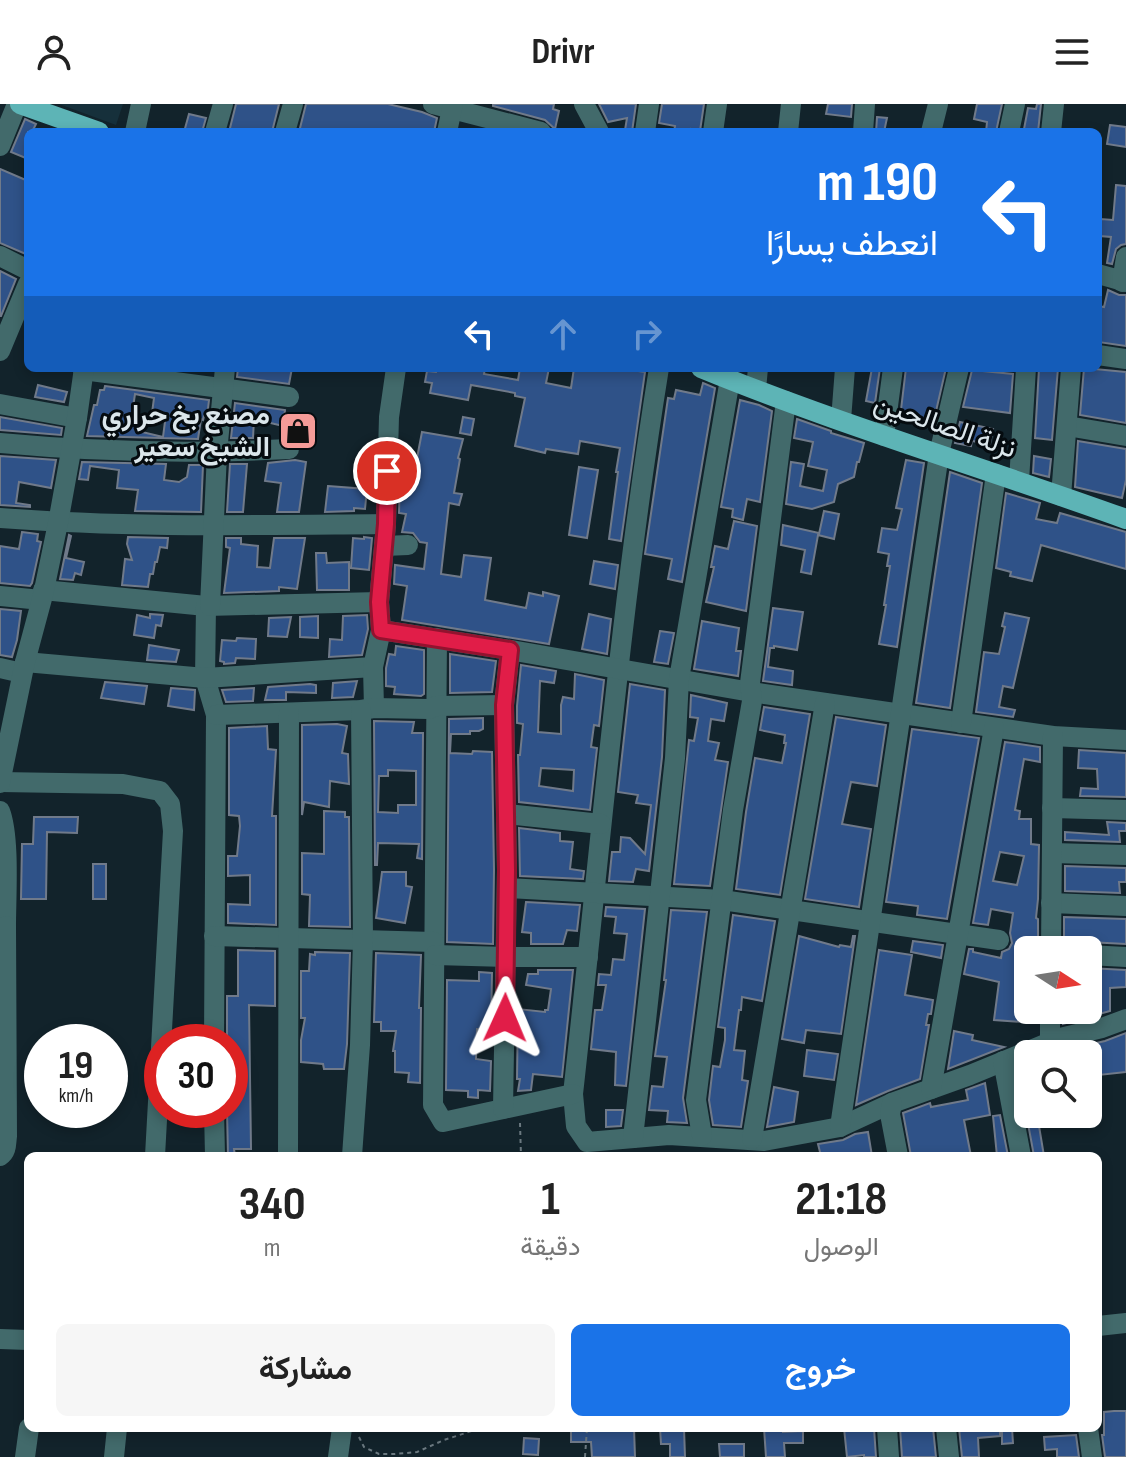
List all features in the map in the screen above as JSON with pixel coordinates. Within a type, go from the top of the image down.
[{"type":"main road","points":[[18,104],[87,128]]},
{"type":"main road","name":"نزلة الصالحين","points":[[713,372],[884,436],[1126,519]]},
{"type":"street","points":[[0,146],[18,104]]},
{"type":"street","points":[[136,128],[141,104]]},
{"type":"street","points":[[216,128],[223,104]]},
{"type":"street","points":[[286,128],[293,104]]},
{"type":"street","points":[[584,104],[597,128]]},
{"type":"street","points":[[646,128],[649,104]]},
{"type":"street","points":[[714,128],[717,104]]},
{"type":"street","points":[[788,128],[791,104]]},
{"type":"street","points":[[863,128],[865,104]]},
{"type":"street","points":[[932,128],[938,104]]},
{"type":"street","points":[[1010,128],[1015,104]]},
{"type":"street","points":[[1051,128],[1054,104]]},
{"type":"street","points":[[447,128],[446,106],[514,128]]},
{"type":"street","points":[[0,256],[24,268]]},
{"type":"street","points":[[1102,275],[1124,282],[1126,257]]},
{"type":"street","points":[[0,351],[24,294]]},
{"type":"street","points":[[1102,356],[1126,359]]},
{"type":"street","points":[[83,372],[58,523],[0,782],[123,784],[160,791],[170,804],[173,831],[155,1152]]},
{"type":"street","points":[[130,372],[224,378],[289,397]]},
{"type":"street","points":[[352,1152],[363,940],[360,809],[367,709],[381,630],[379,602],[386,524],[389,417],[395,372]]},
{"type":"street","points":[[658,372],[618,670],[601,824],[573,1094],[576,1126],[590,1149],[633,1138],[669,1135],[764,1141],[840,1127],[892,1103],[1014,1057]]},
{"type":"street","points":[[633,1138],[713,372]]},
{"type":"street","points":[[756,389],[758,372]]},
{"type":"street","points":[[841,420],[845,372]]},
{"type":"street","points":[[884,436],[892,372]]},
{"type":"street","points":[[840,1127],[939,454],[958,372]]},
{"type":"street","points":[[1019,481],[1026,372]]},
{"type":"street","points":[[1061,496],[1071,372]]},
{"type":"street","points":[[214,1024],[216,715],[205,678],[224,378]]},
{"type":"street","points":[[702,1136],[696,1100],[733,810],[752,701],[750,683],[786,401]]},
{"type":"street","points":[[0,404],[77,418]]},
{"type":"street","points":[[1067,426],[1126,436]]},
{"type":"street","points":[[0,443],[71,449],[217,453],[289,449]]},
{"type":"street","points":[[961,723],[996,474]]},
{"type":"street","points":[[0,518],[58,523],[213,526],[386,524]]},
{"type":"street","points":[[384,546],[408,545]]},
{"type":"street","points":[[0,596],[42,595],[208,606],[379,602]]},
{"type":"street","points":[[381,630],[751,692],[994,728],[1053,736],[1126,740]]},
{"type":"street","points":[[437,638],[433,1105],[443,1122],[573,1094]]},
{"type":"street","points":[[510,650],[504,705],[512,1107]]},
{"type":"street","points":[[0,668],[205,678],[373,667]]},
{"type":"street","points":[[752,1139],[825,703]]},
{"type":"street","points":[[216,715],[504,705]]},
{"type":"street","points":[[288,1152],[289,713]]},
{"type":"street","points":[[931,1089],[994,728]]},
{"type":"street","points":[[1051,936],[1053,736]]},
{"type":"street","points":[[1052,808],[1126,810]]},
{"type":"street","points":[[0,811],[5,836],[3,928],[7,1136],[6,1148],[0,1156]]},
{"type":"street","points":[[507,814],[601,824]]},
{"type":"street","points":[[1052,853],[1126,855]]},
{"type":"street","points":[[507,888],[722,900],[999,940]]},
{"type":"street","points":[[1051,903],[1126,906]]},
{"type":"street","points":[[214,936],[363,940],[507,957],[588,957]]},
{"type":"street","points":[[1102,956],[1126,957]]},
{"type":"street","points":[[1057,1040],[1126,1019]]},
{"type":"street","points":[[1003,1061],[1020,1152]]},
{"type":"street","points":[[892,1103],[890,1114],[897,1152]]},
{"type":"street","points":[[214,1128],[215,1152]]},
{"type":"street","points":[[1102,1326],[1126,1323]]},
{"type":"street","points":[[0,1339],[24,1340]]},
{"type":"street","points":[[25,1457],[28,1432]]},
{"type":"street","points":[[114,1457],[117,1432]]},
{"type":"street","points":[[338,1457],[341,1432]]},
{"type":"street","points":[[887,1432],[889,1457]]},
{"type":"street","points":[[946,1432],[949,1457]]},
{"type":"street","points":[[1089,1432],[1092,1457]]},
{"type":"path","points":[[512,1107],[520,1152]]},
{"type":"path","points":[[358,1432],[364,1447],[379,1454],[395,1454],[417,1452],[469,1432]]},
{"type":"path","points":[[585,1457],[587,1432]]},
{"type":"shaded area","points":[[59,104],[123,104],[116,125]]},
{"type":"building","points":[[236,104],[279,104],[273,128],[230,128]]},
{"type":"building","points":[[306,104],[388,104],[437,118],[435,128],[300,128]]},
{"type":"building","points":[[554,104],[553,109],[559,111],[554,128],[545,120],[493,106]]},
{"type":"building","points":[[599,104],[636,104],[633,128],[625,128],[627,118],[608,122]]},
{"type":"building","points":[[662,104],[704,104],[700,128],[675,128],[659,123]]},
{"type":"building","points":[[828,104],[852,104],[851,117],[826,114]]},
{"type":"building","points":[[977,104],[1002,104],[997,128],[986,128],[987,122],[974,119]]},
{"type":"building","points":[[1037,104],[1041,104],[1038,128],[1024,128],[1028,108],[1036,109]]},
{"type":"building","points":[[189,114],[206,118],[203,128],[185,128]]},
{"type":"building","points":[[877,117],[887,118],[885,128],[876,128]]},
{"type":"building","points":[[25,119],[36,124],[34,128],[24,128],[24,157],[11,152]]},
{"type":"building","points":[[1110,125],[1126,127],[1126,147],[1107,144]]},
{"type":"building","points":[[0,169],[24,179],[24,253],[0,243]]},
{"type":"building","points":[[1116,185],[1126,186],[1126,244],[1116,249],[1112,264],[1107,263],[1111,237],[1102,236],[1102,219],[1113,220]]},
{"type":"building","points":[[0,271],[16,279],[1,316],[0,316]]},
{"type":"building","points":[[1108,290],[1126,295],[1126,346],[1102,343]]},
{"type":"building","points":[[238,372],[291,372],[289,384],[237,377]]},
{"type":"building","points":[[427,372],[484,372],[518,380],[519,372],[548,372],[546,383],[571,388],[573,372],[645,372],[621,541],[609,539],[620,448],[580,441],[578,454],[546,449],[545,453],[515,446],[525,398],[515,396],[515,393],[471,385],[468,400],[430,393],[432,383],[425,382]]},
{"type":"building","points":[[871,372],[879,372],[875,403],[866,401]]},
{"type":"building","points":[[906,372],[945,372],[933,424],[900,418]]},
{"type":"building","points":[[972,372],[1013,374],[1010,413],[963,407]]},
{"type":"building","points":[[1039,372],[1058,372],[1052,440],[1035,438]]},
{"type":"building","points":[[1084,372],[1126,372],[1126,423],[1080,415]]},
{"type":"building","points":[[703,383],[715,388],[682,582],[668,579],[672,559],[645,554],[668,398],[674,399],[676,390],[700,395]]},
{"type":"building","points":[[38,385],[67,392],[64,402],[35,397]]},
{"type":"building","points":[[105,386],[209,400],[207,417],[201,419],[198,439],[87,436],[94,405],[97,405],[100,390],[104,390]],"holes":[[[135,394],[154,398],[152,413],[166,414],[163,437],[142,432],[145,416],[132,414]]]},
{"type":"building","points":[[740,400],[772,411],[760,502],[747,499],[743,520],[732,517],[733,509],[721,507]]},
{"type":"building","points":[[235,403],[285,410],[283,426],[254,419],[253,438],[231,438]]},
{"type":"building","points":[[0,417],[62,428],[61,435],[0,430]]},
{"type":"building","points":[[463,417],[474,419],[471,435],[460,433]]},
{"type":"building","points":[[797,419],[864,443],[854,477],[838,484],[834,502],[812,509],[786,504],[791,462],[804,464],[800,486],[823,491],[827,470],[808,466],[813,442],[794,438]]},
{"type":"building","points":[[960,422],[993,429],[990,444],[972,441],[971,446],[955,443]]},
{"type":"building","points":[[422,432],[463,439],[454,493],[462,494],[459,505],[449,503],[441,574],[461,577],[464,555],[491,558],[485,600],[526,608],[529,593],[559,596],[549,644],[402,620],[407,586],[394,584],[395,565],[424,569],[427,543],[420,542],[413,533],[402,532],[406,514],[399,513],[400,480],[405,456],[417,458]]},
{"type":"building","points":[[1078,441],[1126,449],[1126,480],[1122,498],[1075,487]]},
{"type":"building","points":[[0,456],[56,460],[51,488],[19,482],[16,503],[30,507],[0,505]]},
{"type":"building","points":[[1034,456],[1051,459],[1049,477],[1033,473]]},
{"type":"building","points":[[906,460],[924,463],[897,647],[879,644],[890,566],[887,566],[889,554],[878,552],[882,528],[897,530],[902,509],[896,508]]},
{"type":"building","points":[[82,462],[166,464],[164,480],[179,482],[187,477],[189,465],[203,465],[201,512],[135,511],[138,490],[117,488],[119,470],[90,466],[88,480],[79,479]]},
{"type":"building","points":[[306,462],[299,512],[277,512],[281,483],[265,481],[268,463]]},
{"type":"building","points":[[230,464],[247,464],[243,512],[227,512]]},
{"type":"building","points":[[579,467],[598,470],[587,538],[569,535]]},
{"type":"building","points":[[950,472],[982,483],[950,708],[916,703]]},
{"type":"building","points":[[328,486],[367,489],[365,509],[325,512]]},
{"type":"building","points":[[1006,493],[1040,503],[1036,519],[1057,523],[1060,513],[1126,532],[1126,569],[1041,545],[1032,581],[1010,576],[1011,572],[996,568]]},
{"type":"building","points":[[824,511],[839,514],[834,539],[818,535],[811,574],[801,572],[805,550],[781,545],[783,525],[819,534]]},
{"type":"building","points":[[734,521],[757,526],[746,611],[706,602],[715,546],[728,549]]},
{"type":"building","points":[[22,532],[38,534],[37,541],[41,542],[32,583],[30,586],[0,583],[0,546],[19,549]]},
{"type":"building","points":[[69,535],[66,558],[84,562],[81,575],[75,573],[73,580],[60,579]]},
{"type":"building","points":[[128,537],[168,538],[167,548],[160,547],[148,587],[122,585],[125,559],[132,560]]},
{"type":"building","points":[[226,538],[241,538],[241,544],[258,546],[257,567],[270,568],[274,538],[305,538],[297,589],[279,587],[279,591],[224,593],[230,548],[226,547]]},
{"type":"building","points":[[353,538],[372,538],[369,570],[351,568]]},
{"type":"building","points":[[316,553],[326,553],[327,563],[349,562],[349,590],[317,590]]},
{"type":"building","points":[[594,561],[618,565],[615,589],[590,584]]},
{"type":"building","points":[[773,608],[803,612],[797,650],[770,648],[768,667],[793,671],[792,685],[763,681]]},
{"type":"building","points":[[0,609],[21,611],[12,657],[0,655]]},
{"type":"building","points":[[1005,613],[1029,618],[1013,688],[1003,686],[999,707],[1015,710],[1013,717],[976,712],[984,652],[999,654]]},
{"type":"building","points":[[150,614],[163,615],[161,626],[156,625],[154,638],[134,635],[137,615],[150,618]]},
{"type":"building","points":[[589,614],[611,619],[607,654],[582,649]]},
{"type":"building","points":[[367,615],[368,629],[362,655],[329,657],[330,639],[342,640],[343,616]]},
{"type":"building","points":[[318,616],[318,638],[300,637],[300,617]]},
{"type":"building","points":[[291,617],[287,637],[268,636],[269,618]]},
{"type":"building","points":[[702,621],[739,628],[736,651],[741,651],[738,676],[694,669]]},
{"type":"building","points":[[660,631],[674,633],[668,664],[654,662]]},
{"type":"building","points":[[237,638],[256,639],[255,659],[236,658],[235,663],[224,664],[220,661],[222,640],[236,641]]},
{"type":"building","points":[[149,645],[179,650],[176,662],[147,660]]},
{"type":"building","points":[[396,646],[424,650],[424,694],[421,696],[394,694],[395,687],[386,686],[389,654],[395,655]]},
{"type":"building","points":[[450,654],[496,661],[492,692],[450,693]]},
{"type":"building","points":[[521,665],[556,671],[554,683],[540,681],[538,732],[561,734],[561,705],[563,697],[574,699],[575,674],[604,680],[599,726],[594,725],[591,747],[597,748],[590,810],[519,802],[518,755],[523,724],[517,723]],"holes":[[[541,768],[574,770],[573,791],[539,786]]]},
{"type":"building","points":[[357,681],[353,697],[332,698],[333,683]]},
{"type":"building","points":[[105,682],[147,686],[144,704],[101,698]]},
{"type":"building","points":[[630,684],[665,690],[662,757],[649,871],[636,869],[633,882],[609,881],[612,852],[620,852],[621,837],[630,838],[645,854],[651,805],[636,803],[638,795],[618,792]]},
{"type":"building","points":[[316,685],[316,693],[286,692],[286,700],[265,700],[268,687]]},
{"type":"building","points":[[171,688],[195,690],[194,710],[168,706]]},
{"type":"building","points":[[254,688],[253,701],[226,702],[222,690]]},
{"type":"building","points":[[691,695],[727,703],[724,721],[711,719],[708,741],[719,743],[715,760],[728,762],[710,886],[674,884],[689,740],[694,741],[698,718],[690,717]]},
{"type":"building","points":[[764,707],[810,714],[780,895],[736,889],[755,758],[782,763],[786,743],[785,735],[760,730]]},
{"type":"building","points":[[836,717],[886,725],[877,786],[851,782],[842,824],[871,829],[859,907],[805,899]]},
{"type":"building","points":[[483,718],[483,729],[479,731],[451,734],[450,753],[492,752],[493,944],[447,942],[449,719]]},
{"type":"building","points":[[374,721],[414,722],[412,733],[423,733],[422,859],[417,858],[419,844],[378,843],[375,865]],"holes":[[[388,770],[416,771],[416,805],[398,805],[398,813],[378,812],[379,776],[388,776]]]},
{"type":"building","points":[[302,725],[347,726],[342,753],[348,754],[349,784],[330,781],[329,807],[304,802],[302,815]]},
{"type":"building","points":[[267,726],[268,749],[276,750],[272,816],[276,816],[276,925],[228,923],[228,904],[250,905],[250,875],[228,876],[228,856],[237,856],[240,826],[239,816],[229,815],[229,728]]},
{"type":"building","points":[[912,729],[979,738],[947,919],[917,915],[918,906],[886,902]]},
{"type":"building","points":[[1005,742],[1040,747],[1040,762],[1024,759],[1015,810],[1020,811],[1019,819],[1031,819],[1031,844],[1039,845],[1038,936],[1014,936],[1014,1021],[994,1020],[999,982],[964,974],[969,949],[1001,958],[1002,952],[1009,949],[1012,943],[1013,913],[991,909],[988,925],[973,923]],"holes":[[[1000,852],[1024,856],[1017,885],[993,881]]]},
{"type":"building","points":[[1079,750],[1126,753],[1126,797],[1080,796],[1081,788],[1098,789],[1097,769],[1078,768]]},
{"type":"building","points":[[324,811],[345,812],[345,817],[349,817],[350,927],[309,926],[310,895],[302,894],[302,853],[324,854]]},
{"type":"building","points":[[34,817],[78,817],[77,833],[47,832],[46,899],[21,899],[22,844],[33,844]]},
{"type":"building","points":[[1107,822],[1126,823],[1126,831],[1119,831],[1120,842],[1065,840],[1065,832],[1109,835]]},
{"type":"building","points":[[519,828],[560,833],[560,841],[573,842],[570,869],[584,871],[583,879],[520,876]]},
{"type":"building","points":[[93,864],[106,864],[106,899],[93,899]]},
{"type":"building","points":[[1065,866],[1126,868],[1126,882],[1119,882],[1120,893],[1065,891]]},
{"type":"building","points":[[382,872],[406,872],[406,886],[412,887],[405,923],[376,918]]},
{"type":"building","points":[[526,902],[580,905],[577,931],[567,930],[563,944],[531,944],[531,933],[522,932]]},
{"type":"building","points":[[606,907],[645,909],[626,1086],[615,1085],[616,1052],[591,1049],[595,1010],[602,1010],[606,985],[598,985],[599,974],[611,975],[613,959],[624,960],[627,934],[614,933],[616,917],[605,916]]},
{"type":"building","points":[[671,910],[707,912],[683,1098],[687,1123],[667,1122],[668,1111],[649,1110],[652,1086],[663,1087],[667,1057],[655,1056],[666,980]]},
{"type":"building","points":[[733,915],[775,921],[762,1001],[742,997],[739,1010],[734,1050],[745,1051],[742,1080],[748,1081],[741,1127],[713,1125],[709,1100],[713,1066],[720,1067],[725,1040],[725,1028],[718,1027]]},
{"type":"building","points":[[1064,917],[1126,919],[1126,944],[1102,943],[1102,936],[1064,936]]},
{"type":"building","points":[[799,936],[839,947],[851,947],[855,936],[841,1034],[806,1030],[804,1043],[782,1039]]},
{"type":"building","points":[[913,941],[943,945],[941,958],[911,952]]},
{"type":"building","points":[[238,950],[275,951],[275,1006],[249,1005],[251,1149],[234,1149],[234,1152],[228,1152],[227,1128],[248,1128],[248,1024],[227,1024],[227,996],[238,996]]},
{"type":"building","points":[[879,950],[912,955],[905,995],[933,1000],[931,1014],[928,1014],[926,1025],[929,1025],[920,1079],[856,1105]]},
{"type":"building","points":[[315,952],[350,953],[344,1069],[324,1069],[323,1064],[301,1062],[305,1018],[301,1018],[301,971],[309,971],[310,954],[315,955]]},
{"type":"building","points":[[376,953],[421,955],[420,1083],[408,1082],[409,1073],[395,1072],[393,1051],[396,1031],[381,1031],[381,1022],[374,1022]]},
{"type":"building","points":[[1102,969],[1126,970],[1126,987],[1110,988],[1110,1011],[1102,1013]]},
{"type":"building","points":[[538,970],[573,970],[562,1077],[533,1074],[531,1090],[518,1091],[518,1009],[548,1010],[551,989],[526,985],[528,974],[538,974]]},
{"type":"building","points":[[479,972],[492,973],[491,1030],[477,1029],[476,1059],[491,1061],[490,1091],[478,1090],[478,1098],[468,1097],[468,1091],[446,1090],[447,980],[479,981]]},
{"type":"building","points":[[954,1031],[973,1035],[972,1040],[1004,1047],[948,1069]]},
{"type":"building","points":[[1126,1033],[1126,1072],[1102,1075],[1102,1042]]},
{"type":"building","points":[[807,1050],[838,1054],[834,1080],[804,1076]]},
{"type":"building","points":[[985,1083],[990,1115],[964,1120],[970,1152],[910,1152],[903,1113],[930,1103],[931,1107],[968,1100],[966,1090]]},
{"type":"building","points":[[774,1087],[798,1092],[794,1122],[767,1127]]},
{"type":"building","points":[[606,1110],[623,1110],[621,1126],[606,1127]]},
{"type":"building","points":[[1000,1115],[1007,1152],[997,1152],[993,1116]]},
{"type":"building","points":[[1029,1128],[1039,1128],[1043,1152],[1033,1152]]},
{"type":"building","points":[[868,1132],[871,1152],[820,1152],[818,1144],[843,1140]]},
{"type":"building","points":[[1126,1411],[1126,1457],[1105,1457],[1102,1435],[1104,1412]]},
{"type":"building","points":[[571,1432],[634,1432],[635,1457],[592,1457],[591,1442],[571,1442]]},
{"type":"building","points":[[660,1432],[684,1432],[685,1457],[670,1457],[670,1444],[661,1444]]},
{"type":"building","points":[[764,1432],[803,1432],[803,1443],[784,1443],[785,1457],[766,1457]]},
{"type":"building","points":[[844,1432],[874,1432],[876,1457],[847,1457]]},
{"type":"building","points":[[900,1432],[933,1432],[936,1457],[902,1457]]},
{"type":"building","points":[[959,1432],[1000,1432],[1000,1436],[978,1438],[979,1457],[962,1457]]},
{"type":"building","points":[[1002,1432],[1012,1432],[1013,1443],[1002,1444]]},
{"type":"building","points":[[1076,1435],[1079,1457],[1057,1457],[1057,1449],[1045,1450],[1044,1437]]},
{"type":"building","points":[[524,1438],[539,1439],[538,1455],[523,1454]]},
{"type":"building","points":[[719,1444],[744,1444],[744,1457],[720,1457]]},
{"type":"place","name":"مصنع بخ حراري الشيخ سعير","points":[[298,431]]},
{"type":"route","points":[[387,471],[379,602],[381,630],[510,650],[504,705],[507,870],[505,1018]]}]
